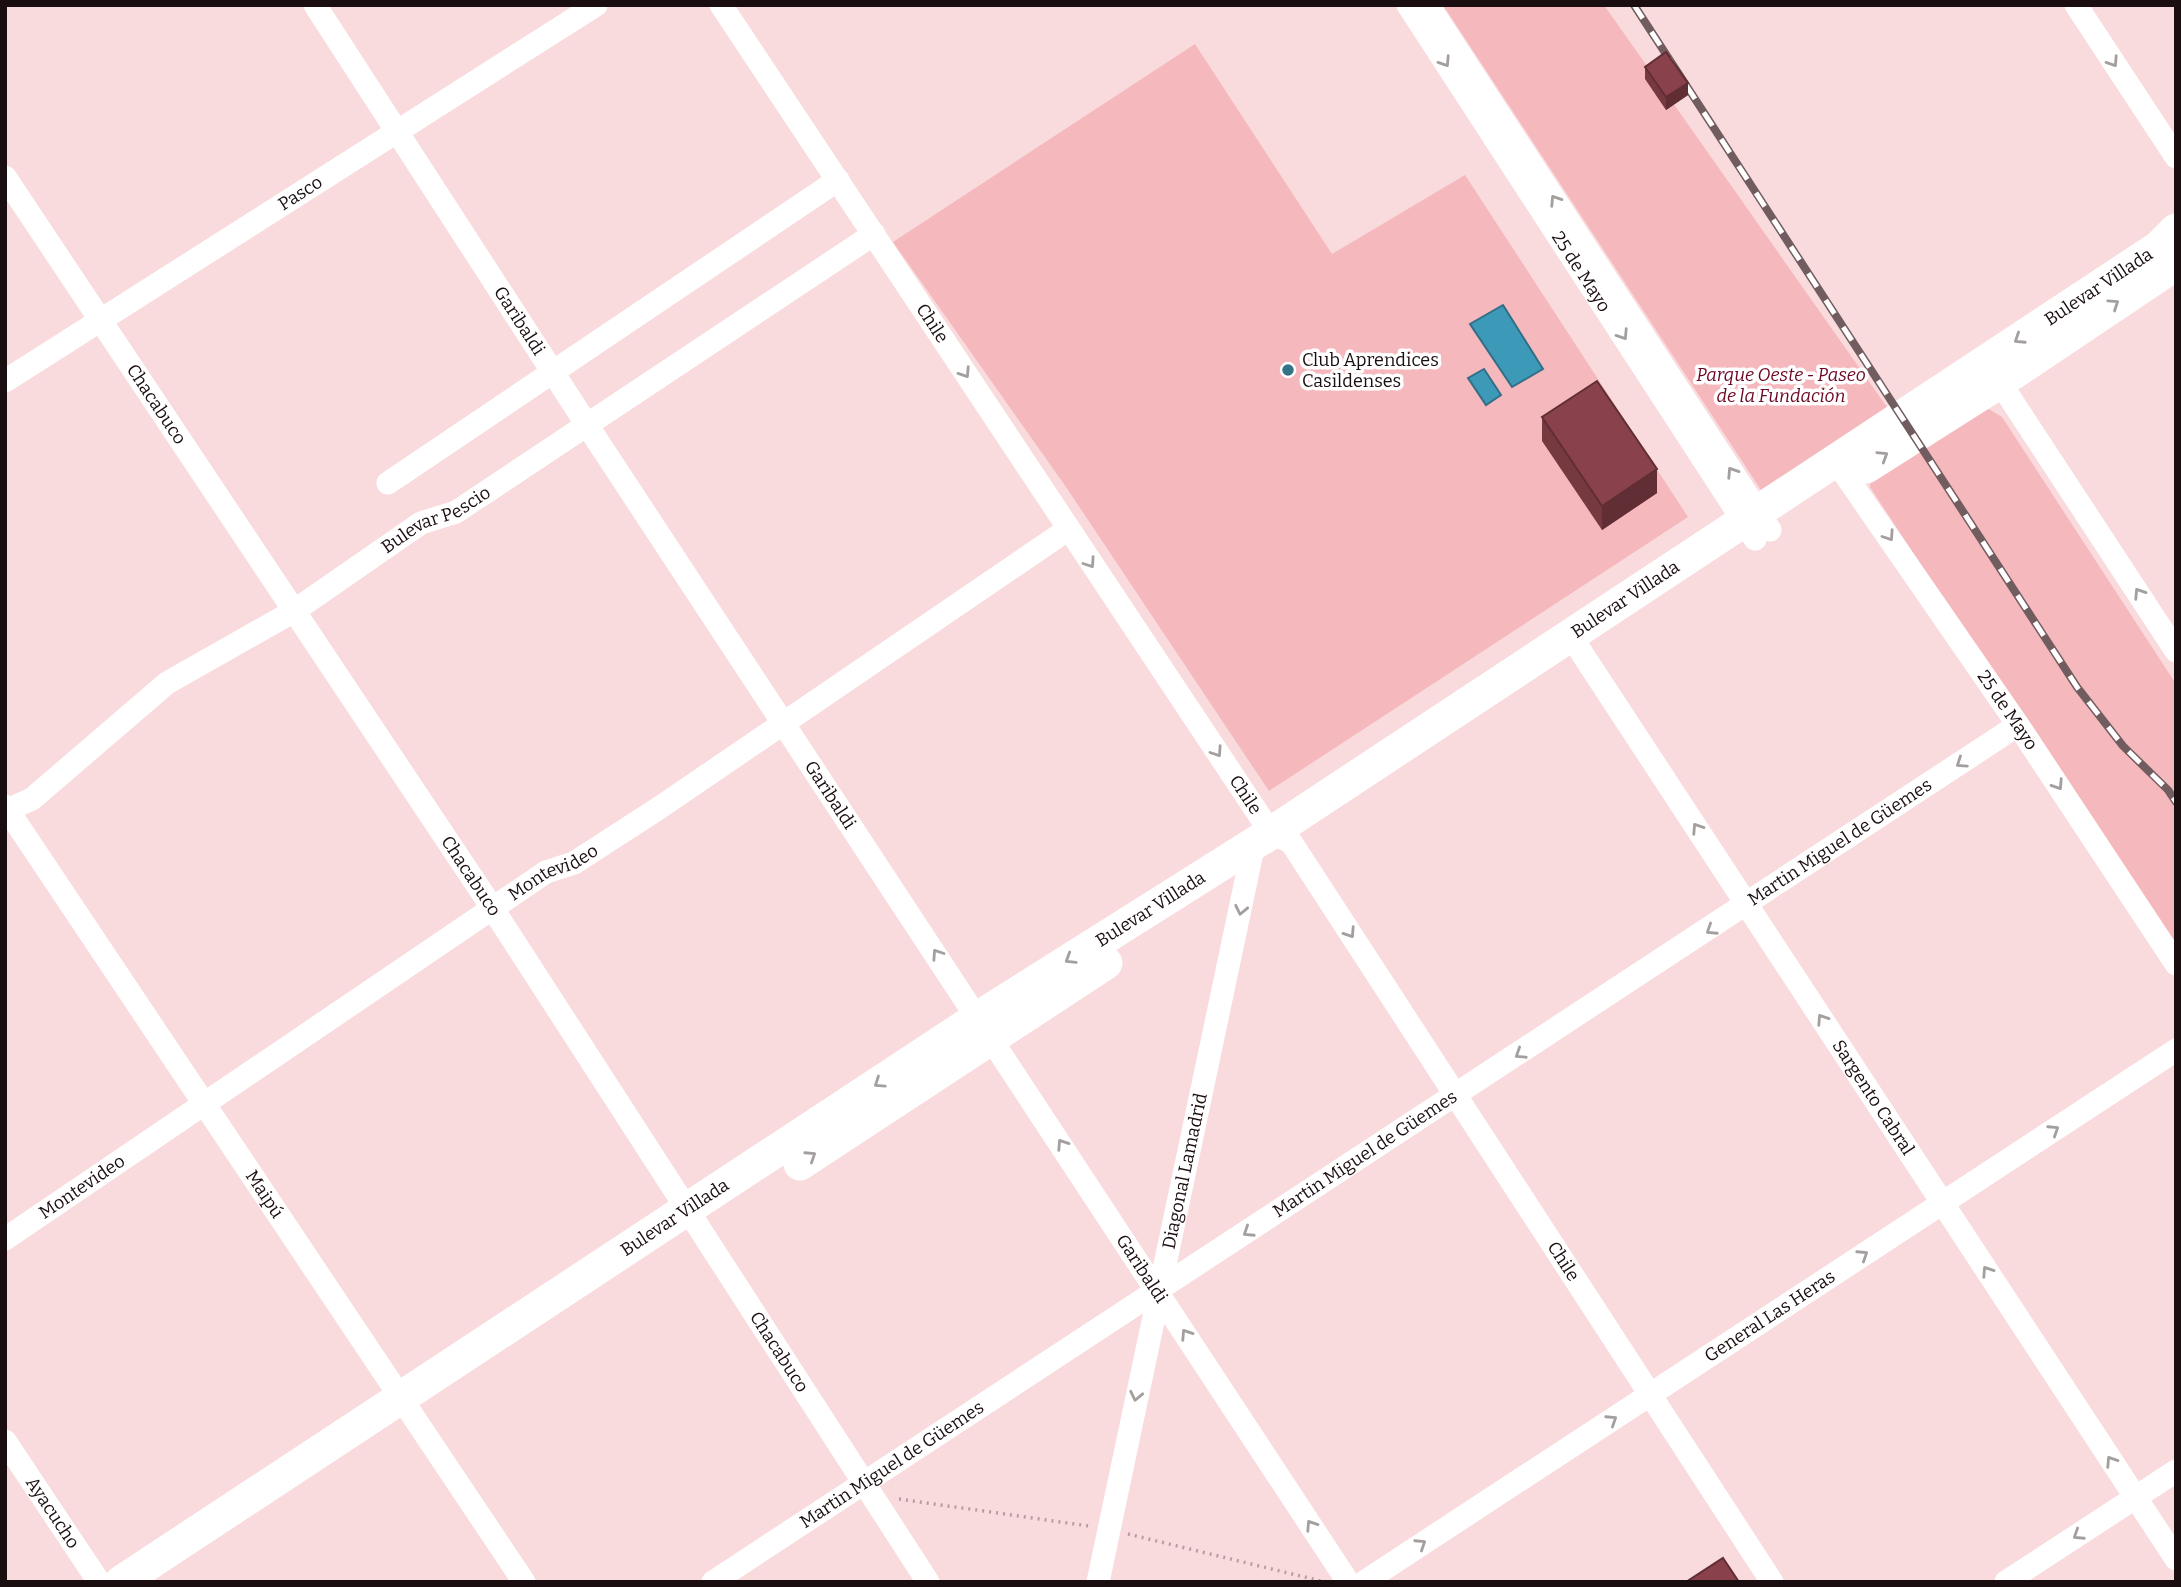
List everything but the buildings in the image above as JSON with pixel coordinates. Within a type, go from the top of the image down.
[{"type":"main road","name":"Bulevar Villada","points":[[121,1582],[407,1407],[985,1027],[1266,847],[2172,256]]},
{"type":"main road","name":"Bulevar Villada","points":[[159,1582],[407,1407]]},
{"type":"street","name":"Garibaldi","points":[[315,5],[587,425],[1348,1582]]},
{"type":"street","name":"Pasco","points":[[5,381],[100,318],[398,133],[596,5]]},
{"type":"street","name":"Chile","points":[[721,5],[1068,530],[1266,847],[1455,1097],[1772,1582]]},
{"type":"street","name":"25 de Mayo","points":[[1408,5],[1756,525]]},
{"type":"street","name":"25 de Mayo","points":[[1428,5],[1756,525]]},
{"type":"street","points":[[2076,5],[2176,157]]},
{"type":"street","name":"Chacabuco","points":[[5,177],[493,909],[928,1582]]},
{"type":"street","points":[[388,483],[838,180]]},
{"type":"street","name":"Bulevar Pescio","points":[[6,809],[32,799],[167,682],[293,611],[421,523],[456,512],[874,234]]},
{"type":"street","points":[[1993,372],[2173,639]]},
{"type":"street","name":"25 de Mayo","points":[[1842,469],[2018,726],[2176,964]]},
{"type":"street","name":"Montevideo","points":[[5,1239],[546,872],[574,863],[649,815],[783,721],[1068,530]]},
{"type":"street","name":"Sargento Cabral","points":[[1576,644],[2176,1559]]},
{"type":"street","name":"Martin Miguel de Güemes","points":[[713,1582],[2018,726]]},
{"type":"street","name":"Maipú","points":[[6,809],[524,1582]]},
{"type":"street","name":"Diagonal Lamadrid","points":[[1098,1582],[1158,1291],[1266,847]]},
{"type":"street","name":"General Las Heras","points":[[1364,1582],[2176,1050]]},
{"type":"street","name":"Ayacucho","points":[[5,1441],[99,1582]]},
{"type":"street","points":[[2007,1582],[2176,1471]]},
{"type":"green space","name":"Parque Oeste - Paseo de la Fundación","points":[[1443,5],[1604,5],[1889,410],[1761,490]]},
{"type":"green space","name":"Club Aprendices Casildenses","points":[[1195,44],[1332,254],[1465,175],[1688,517],[1269,791],[1066,487],[893,242]]},
{"type":"green space","points":[[1984,406],[2002,417],[2176,684],[2176,955],[1870,487],[1871,477]]},
{"type":"water","points":[[1503,305],[1543,369],[1512,387],[1470,324]]},
{"type":"water","points":[[1484,369],[1501,395],[1486,405],[1468,378]]},
{"type":"railway","points":[[1634,5],[2077,687],[2123,746],[2168,790],[2176,802]]},
{"type":"place","name":"Club Aprendices Casildenses","points":[[1288,370]]}]
